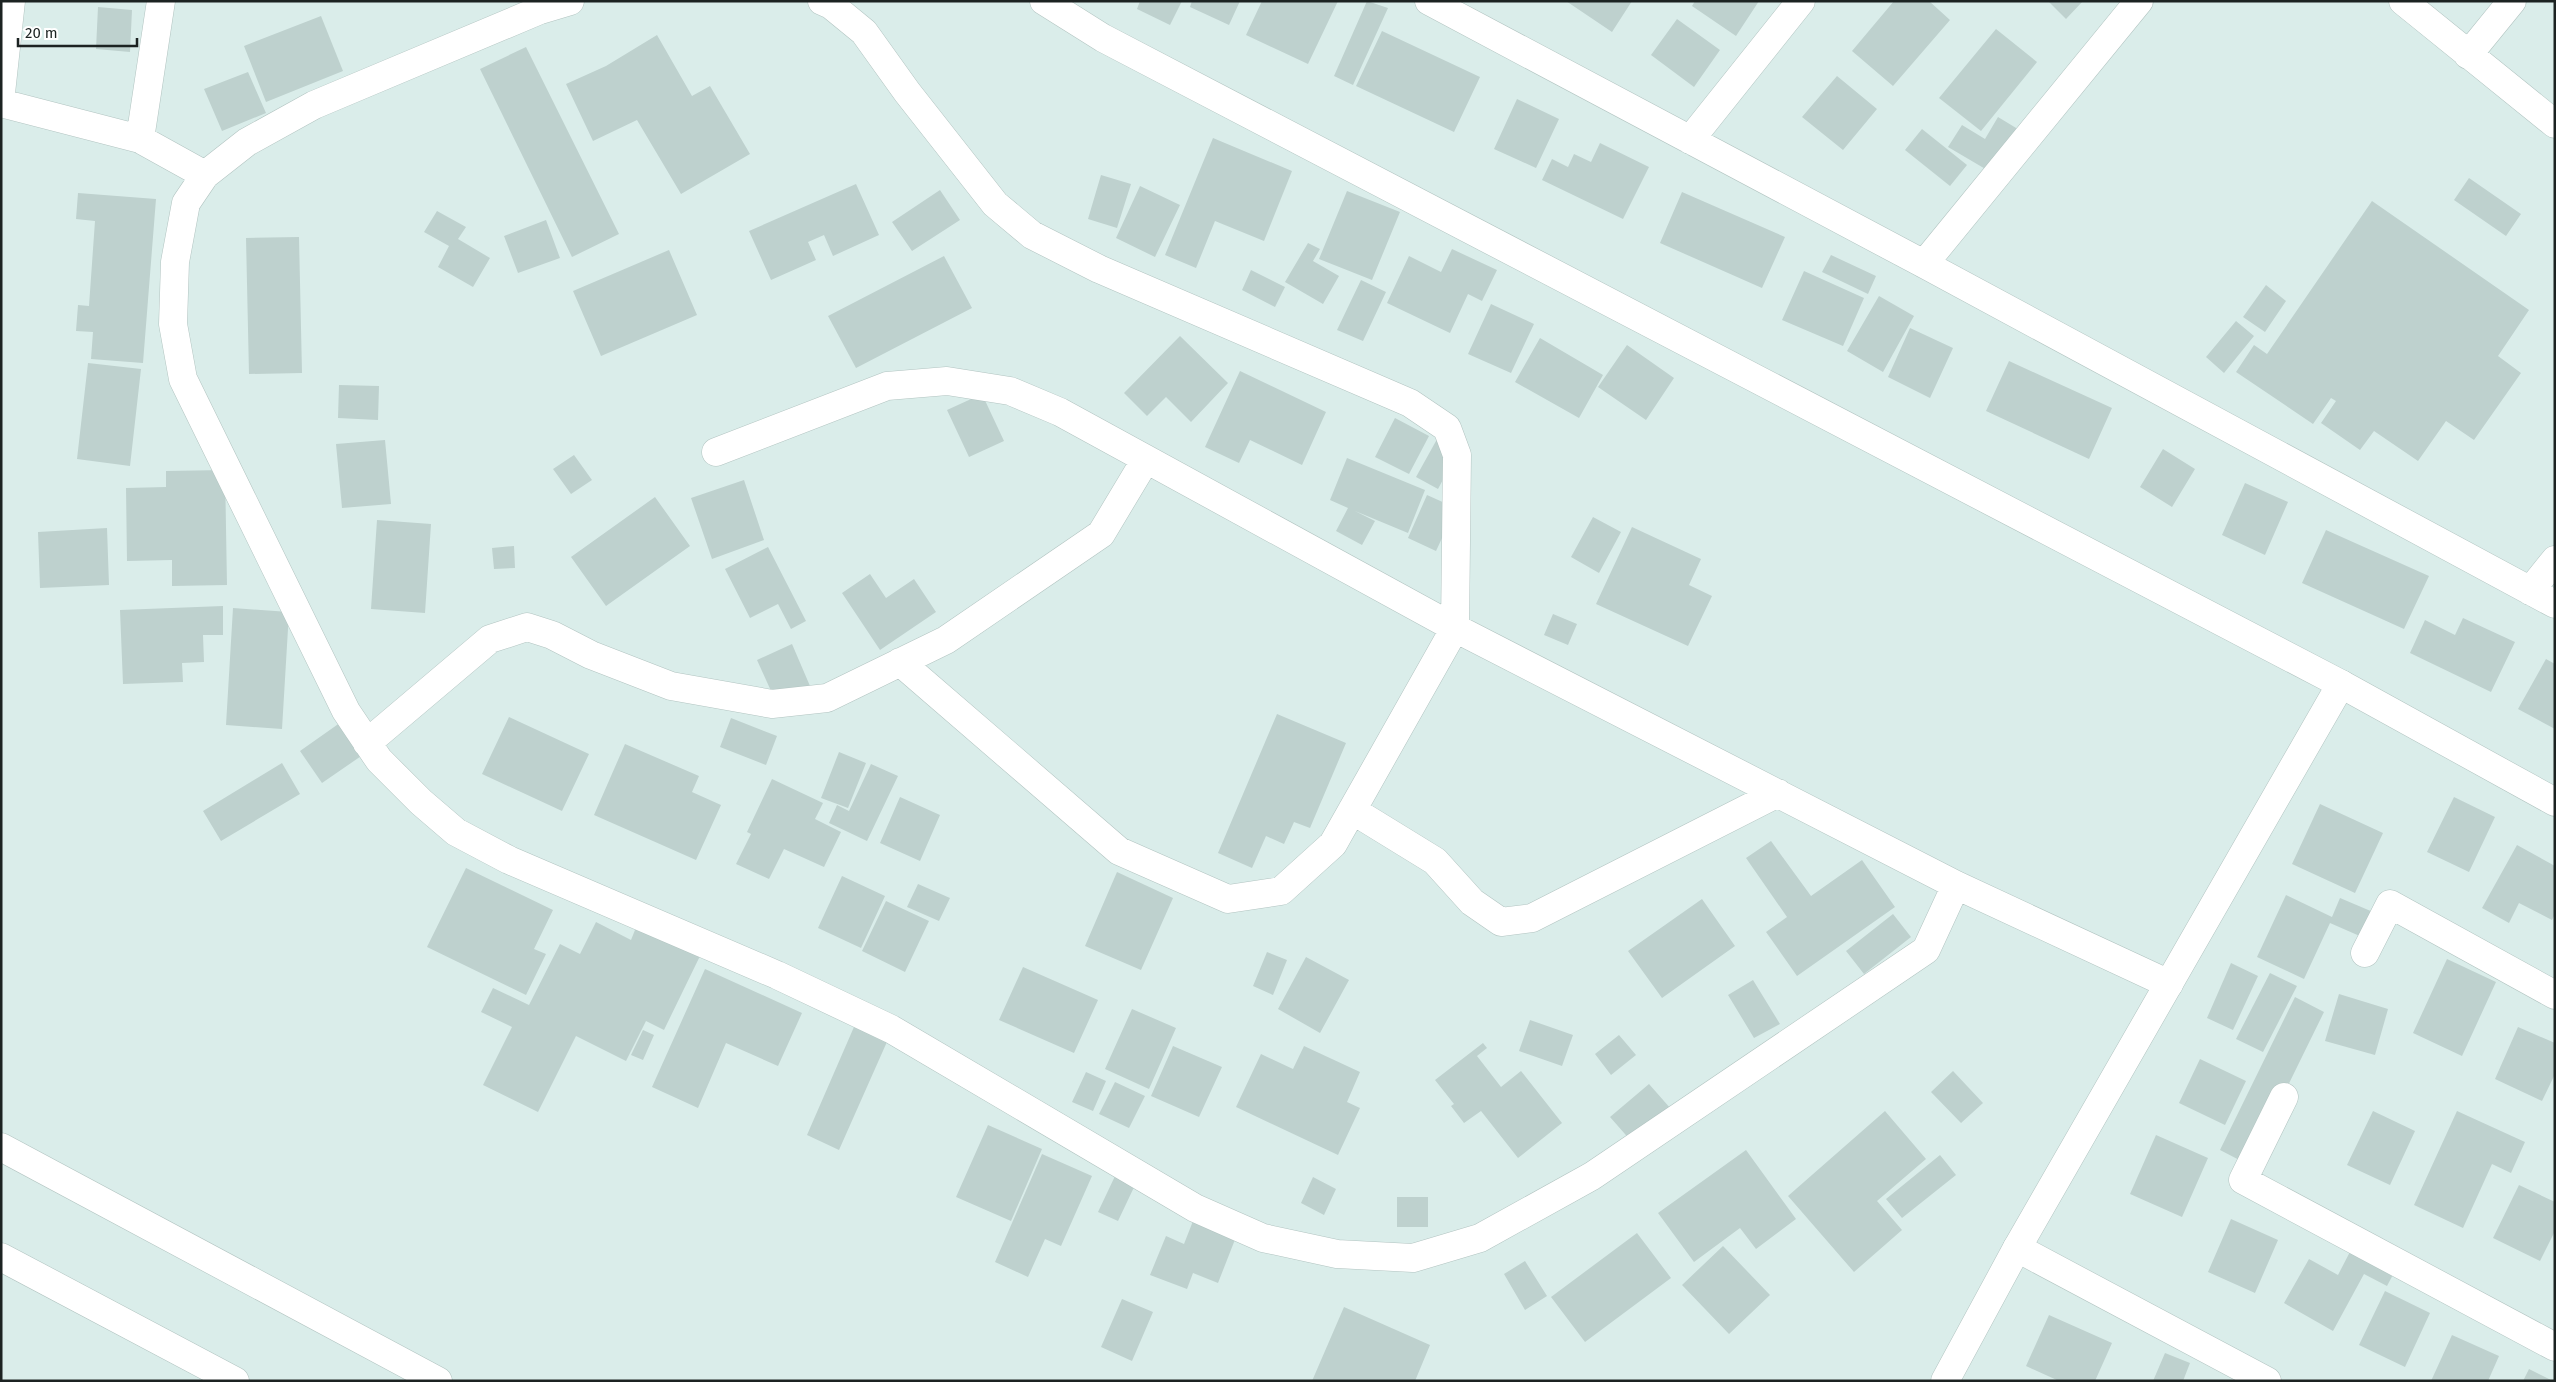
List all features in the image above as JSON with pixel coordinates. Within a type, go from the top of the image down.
[{"type":"street","points":[[1,93],[11,1]]},
{"type":"street","points":[[140,139],[161,1]]},
{"type":"street","points":[[570,1],[540,10],[314,106],[247,142],[205,176],[186,204],[175,262],[173,324],[183,379],[346,711],[379,760],[421,802],[456,832],[509,860],[777,975],[891,1029],[1195,1208],[1263,1238],[1337,1254],[1413,1258],[1480,1238],[1592,1176],[1926,950],[1956,885]]},
{"type":"street","points":[[822,1],[831,5],[864,32],[907,92],[995,204],[1032,235],[1099,269],[1410,403],[1447,428],[1457,456],[1455,628],[1333,844],[1282,891],[1228,900],[1119,851],[900,662]]},
{"type":"street","points":[[1044,1],[1103,38],[2341,684],[2555,802]]},
{"type":"street","points":[[1428,1],[1466,9],[1690,140],[2555,604]]},
{"type":"street","points":[[1690,140],[1801,1]]},
{"type":"street","points":[[1924,264],[2139,1]]},
{"type":"street","points":[[2403,1],[2555,124]]},
{"type":"street","points":[[2468,55],[2512,1]]},
{"type":"street","points":[[1,103],[140,139],[205,176]]},
{"type":"street","points":[[716,452],[887,386],[947,381],[1010,391],[1060,412],[1455,628],[1956,885],[2169,984]]},
{"type":"street","points":[[367,743],[490,639],[527,628],[552,635],[592,655],[671,686],[772,704],[827,698],[946,640],[1100,534],[1146,458]]},
{"type":"street","points":[[2530,591],[2555,560]]},
{"type":"street","points":[[1945,1381],[2017,1248],[2341,684]]},
{"type":"street","points":[[1352,810],[1435,861],[1472,902],[1501,922],[1532,918],[1778,793]]},
{"type":"street","points":[[2365,953],[2390,904],[2555,995]]},
{"type":"street","points":[[2284,1097],[2244,1180],[2555,1347]]},
{"type":"street","points":[[1,1147],[438,1381]]},
{"type":"street","points":[[2017,1248],[2266,1381]]},
{"type":"street","points":[[1,1258],[235,1381]]},
{"type":"building","points":[[1140,1],[1182,1],[1170,25],[1137,9]]},
{"type":"building","points":[[1192,1],[1240,1],[1229,25],[1190,7]]},
{"type":"building","points":[[1262,1],[1338,1],[1308,64],[1246,35]]},
{"type":"building","points":[[1367,1],[1388,8],[1353,85],[1334,76]]},
{"type":"building","points":[[1566,1],[1632,1],[1612,32]]},
{"type":"building","points":[[1695,1],[1759,1],[1736,36],[1692,6]]},
{"type":"building","points":[[1894,1],[1929,1],[1950,20],[1893,86],[1852,51]]},
{"type":"building","points":[[2048,1],[2083,1],[2066,19]]},
{"type":"building","points":[[98,7],[132,10],[130,52],[96,49]]},
{"type":"building","points":[[321,16],[343,71],[266,102],[244,46]]},
{"type":"building","points":[[1677,19],[1720,50],[1694,87],[1651,55]]},
{"type":"building","points":[[1996,29],[2037,62],[1981,131],[1939,98]]},
{"type":"building","points":[[1382,31],[1480,77],[1454,132],[1356,86]]},
{"type":"building","points":[[657,35],[692,96],[710,86],[750,154],[681,194],[637,120],[593,141],[566,84],[606,66]]},
{"type":"building","points":[[526,47],[619,234],[572,257],[480,69]]},
{"type":"building","points":[[248,72],[266,113],[222,131],[204,89]]},
{"type":"building","points":[[1837,76],[1877,109],[1843,150],[1802,117]]},
{"type":"building","points":[[1517,99],[1559,119],[1536,168],[1494,149]]},
{"type":"building","points":[[1998,117],[2026,134],[1999,177],[1948,147],[1962,125],[1985,139]]},
{"type":"building","points":[[1922,129],[1967,165],[1950,186],[1905,150]]},
{"type":"building","points":[[1213,138],[1292,171],[1264,241],[1215,221],[1196,268],[1165,255]]},
{"type":"building","points":[[1600,143],[1649,167],[1623,219],[1542,180],[1552,159],[1568,167],[1574,154],[1591,162]]},
{"type":"building","points":[[1101,175],[1131,184],[1117,228],[1088,219]]},
{"type":"building","points":[[2469,178],[2521,214],[2506,236],[2454,200]]},
{"type":"building","points":[[856,184],[879,235],[833,256],[824,235],[808,242],[816,260],[771,280],[749,231]]},
{"type":"building","points":[[1140,186],[1180,205],[1155,257],[1116,238]]},
{"type":"building","points":[[940,190],[960,220],[912,251],[892,222]]},
{"type":"building","points":[[1347,191],[1400,212],[1372,280],[1319,259]]},
{"type":"building","points":[[1682,192],[1785,237],[1762,288],[1660,243]]},
{"type":"building","points":[[78,193],[156,199],[143,363],[91,359],[93,332],[76,331],[78,305],[89,306],[95,221],[76,219]]},
{"type":"building","points":[[2372,201],[2529,310],[2498,356],[2521,373],[2474,440],[2446,421],[2418,461],[2374,431],[2360,450],[2321,423],[2336,401],[2331,398],[2313,424],[2236,372],[2254,345],[2267,354]]},
{"type":"building","points":[[437,211],[466,227],[458,239],[490,258],[473,287],[438,267],[449,246],[424,232]]},
{"type":"building","points":[[546,220],[560,258],[518,273],[504,236]]},
{"type":"building","points":[[299,237],[302,373],[249,374],[246,238]]},
{"type":"building","points":[[1308,243],[1320,249],[1313,261],[1339,276],[1323,304],[1285,282]]},
{"type":"building","points":[[1452,249],[1497,270],[1482,301],[1468,294],[1450,333],[1387,303],[1409,256],[1441,272]]},
{"type":"building","points":[[669,250],[697,315],[601,356],[573,291]]},
{"type":"building","points":[[1831,255],[1876,276],[1868,294],[1822,272]]},
{"type":"building","points":[[944,256],[972,308],[856,368],[828,316]]},
{"type":"building","points":[[1251,270],[1285,287],[1275,307],[1242,290]]},
{"type":"building","points":[[1804,271],[1864,298],[1843,346],[1782,320]]},
{"type":"building","points":[[1361,280],[1386,292],[1363,341],[1337,330]]},
{"type":"building","points":[[2266,285],[2286,301],[2265,332],[2243,317]]},
{"type":"building","points":[[1879,296],[1914,316],[1883,372],[1847,351]]},
{"type":"building","points":[[1491,304],[1534,324],[1511,373],[1468,354]]},
{"type":"building","points":[[2236,321],[2254,336],[2224,373],[2206,357]]},
{"type":"building","points":[[1910,328],[1953,348],[1930,398],[1888,377]]},
{"type":"building","points":[[1180,336],[1228,383],[1191,422],[1166,397],[1147,416],[1124,393]]},
{"type":"building","points":[[1540,338],[1603,375],[1579,418],[1515,382]]},
{"type":"building","points":[[1627,345],[1674,378],[1646,420],[1598,387]]},
{"type":"building","points":[[2009,361],[2112,408],[2089,459],[1986,411]]},
{"type":"building","points":[[88,363],[141,369],[130,466],[77,459]]},
{"type":"building","points":[[1240,371],[1326,412],[1302,465],[1250,440],[1239,463],[1205,447]]},
{"type":"building","points":[[339,385],[379,386],[378,420],[338,418]]},
{"type":"building","points":[[982,394],[1004,441],[969,457],[947,410]]},
{"type":"building","points":[[1395,418],[1429,436],[1409,474],[1375,457]]},
{"type":"building","points":[[1441,432],[1462,444],[1438,489],[1416,477]]},
{"type":"building","points":[[385,440],[391,504],[342,508],[336,444]]},
{"type":"building","points":[[2163,449],[2195,469],[2172,507],[2140,487]]},
{"type":"building","points":[[574,455],[592,480],[571,494],[553,469]]},
{"type":"building","points":[[1347,458],[1425,490],[1408,533],[1355,511],[1375,521],[1362,545],[1336,531],[1348,508],[1330,500]]},
{"type":"building","points":[[225,470],[227,585],[172,586],[172,560],[127,561],[126,488],[166,487],[166,471]]},
{"type":"building","points":[[744,480],[764,540],[712,559],[691,498]]},
{"type":"building","points":[[2245,483],[2288,502],[2265,555],[2222,535]]},
{"type":"building","points":[[1427,495],[1456,508],[1436,551],[1408,538]]},
{"type":"building","points":[[655,497],[690,546],[606,606],[571,557]]},
{"type":"building","points":[[1593,517],[1621,532],[1599,573],[1571,557]]},
{"type":"building","points":[[377,520],[431,524],[425,613],[371,609]]},
{"type":"building","points":[[1632,527],[1701,559],[1689,585],[1712,596],[1688,646],[1596,604]]},
{"type":"building","points":[[107,528],[109,585],[40,588],[38,532]]},
{"type":"building","points":[[2326,530],[2429,576],[2404,629],[2302,583]]},
{"type":"building","points":[[514,546],[515,568],[494,569],[492,548]]},
{"type":"building","points":[[768,547],[806,621],[791,629],[778,604],[750,618],[725,569]]},
{"type":"building","points":[[870,574],[886,598],[914,579],[936,612],[880,650],[842,593]]},
{"type":"building","points":[[223,606],[223,635],[203,635],[204,662],[182,663],[183,682],[123,684],[120,610]]},
{"type":"building","points":[[233,608],[289,612],[282,729],[226,725]]},
{"type":"building","points":[[1553,614],[1577,624],[1568,645],[1544,635]]},
{"type":"building","points":[[2463,618],[2515,642],[2491,692],[2410,653],[2425,620],[2455,635]]},
{"type":"building","points":[[792,644],[810,686],[776,702],[757,660]]},
{"type":"building","points":[[2546,659],[2555,664],[2555,729],[2518,709]]},
{"type":"building","points":[[1277,714],[1346,743],[1310,828],[1294,822],[1284,844],[1266,836],[1252,868],[1218,853]]},
{"type":"building","points":[[509,717],[589,754],[562,811],[482,774]]},
{"type":"building","points":[[731,718],[777,736],[766,765],[720,747]]},
{"type":"building","points":[[344,720],[367,752],[322,783],[300,751]]},
{"type":"building","points":[[625,744],[699,776],[692,792],[721,805],[696,860],[594,815]]},
{"type":"building","points":[[839,752],[866,763],[848,808],[821,798]]},
{"type":"building","points":[[282,763],[300,794],[221,841],[203,811]]},
{"type":"building","points":[[871,764],[898,776],[867,841],[829,823],[837,805],[849,811]]},
{"type":"building","points":[[772,779],[823,803],[815,819],[841,832],[824,867],[784,849],[769,879],[736,864],[751,834],[747,832]]},
{"type":"building","points":[[900,797],[940,815],[920,861],[880,843]]},
{"type":"building","points":[[2454,797],[2495,817],[2469,872],[2427,852]]},
{"type":"building","points":[[2320,804],[2383,833],[2355,893],[2292,864]]},
{"type":"building","points":[[1771,841],[1811,896],[1862,860],[1895,907],[1797,976],[1766,932],[1787,917],[1746,858]]},
{"type":"building","points":[[2517,845],[2555,866],[2555,914],[2552,920],[2519,903],[2509,923],[2482,908]]},
{"type":"building","points":[[466,868],[553,910],[534,949],[546,954],[526,995],[427,947]]},
{"type":"building","points":[[1117,872],[1173,898],[1141,970],[1085,946]]},
{"type":"building","points":[[842,876],[885,896],[861,948],[818,928]]},
{"type":"building","points":[[918,884],[950,898],[939,921],[907,907]]},
{"type":"building","points":[[2286,895],[2332,917],[2340,898],[2373,912],[2362,937],[2330,923],[2304,979],[2257,957]]},
{"type":"building","points":[[1702,899],[1735,946],[1662,998],[1628,951]]},
{"type":"building","points":[[886,901],[929,921],[905,972],[862,951]]},
{"type":"building","points":[[1893,914],[1911,937],[1864,974],[1846,951]]},
{"type":"building","points":[[596,922],[631,940],[637,925],[700,956],[664,1030],[646,1021],[626,1061],[576,1036],[538,1112],[483,1085],[512,1027],[481,1012],[493,988],[529,1005],[560,944],[580,954]]},
{"type":"building","points":[[1267,952],[1287,960],[1273,995],[1253,986]]},
{"type":"building","points":[[1306,957],[1349,980],[1320,1033],[1278,1009]]},
{"type":"building","points":[[2447,959],[2496,982],[2462,1056],[2413,1033]]},
{"type":"building","points":[[2231,963],[2258,976],[2233,1030],[2207,1018]]},
{"type":"building","points":[[1023,967],[1098,1000],[1074,1053],[999,1020]]},
{"type":"building","points":[[705,969],[802,1013],[778,1066],[726,1043],[698,1108],[652,1087]]},
{"type":"building","points":[[2270,973],[2297,986],[2263,1052],[2236,1039]]},
{"type":"building","points":[[1753,980],[1780,1024],[1754,1038],[1728,995]]},
{"type":"building","points":[[2339,994],[2388,1009],[2375,1055],[2325,1041]]},
{"type":"building","points":[[2295,997],[2324,1012],[2249,1165],[2220,1150]]},
{"type":"building","points":[[1132,1009],[1176,1028],[1149,1089],[1105,1069]]},
{"type":"building","points":[[857,1020],[890,1035],[839,1150],[807,1135]]},
{"type":"building","points":[[1530,1020],[1573,1035],[1562,1066],[1519,1051]]},
{"type":"building","points":[[2518,1027],[2555,1043],[2555,1074],[2542,1101],[2495,1079]]},
{"type":"building","points":[[643,1030],[654,1035],[643,1060],[631,1055]]},
{"type":"building","points":[[1619,1035],[1636,1055],[1611,1075],[1595,1054]]},
{"type":"building","points":[[1483,1043],[1487,1048],[1477,1056],[1501,1087],[1521,1071],[1562,1123],[1518,1158],[1481,1111],[1464,1123],[1451,1106],[1454,1104],[1435,1080]]},
{"type":"building","points":[[1173,1046],[1222,1067],[1199,1117],[1151,1096]]},
{"type":"building","points":[[1304,1046],[1360,1072],[1347,1102],[1360,1108],[1338,1155],[1236,1107],[1261,1054],[1293,1069]]},
{"type":"building","points":[[2200,1059],[2246,1081],[2225,1125],[2179,1103]]},
{"type":"building","points":[[1953,1071],[1983,1103],[1961,1123],[1931,1092]]},
{"type":"building","points":[[1086,1072],[1106,1081],[1093,1111],[1072,1102]]},
{"type":"building","points":[[1115,1082],[1145,1096],[1129,1128],[1099,1114]]},
{"type":"building","points":[[1649,1084],[1671,1109],[1632,1142],[1610,1117]]},
{"type":"building","points":[[1885,1111],[1926,1159],[1877,1201],[1902,1230],[1854,1272],[1788,1196]]},
{"type":"building","points":[[2373,1111],[2415,1131],[2390,1185],[2347,1165]]},
{"type":"building","points":[[2457,1111],[2525,1142],[2511,1173],[2492,1164],[2463,1228],[2414,1205]]},
{"type":"building","points":[[988,1125],[1042,1149],[1011,1221],[956,1197]]},
{"type":"building","points":[[2156,1135],[2208,1158],[2182,1217],[2130,1194]]},
{"type":"building","points":[[1746,1150],[1796,1219],[1756,1249],[1740,1228],[1694,1262],[1658,1213]]},
{"type":"building","points":[[1042,1154],[1092,1176],[1061,1246],[1045,1239],[1028,1277],[995,1262]]},
{"type":"building","points":[[1940,1155],[1956,1175],[1902,1218],[1886,1199]]},
{"type":"building","points":[[1116,1174],[1136,1183],[1118,1221],[1098,1212]]},
{"type":"building","points":[[1313,1177],[1336,1189],[1324,1215],[1301,1203]]},
{"type":"building","points":[[2519,1185],[2555,1202],[2555,1231],[2540,1261],[2493,1238]]},
{"type":"building","points":[[1397,1197],[1428,1197],[1428,1227],[1397,1227]]},
{"type":"building","points":[[2231,1219],[2278,1240],[2255,1293],[2208,1272]]},
{"type":"building","points":[[1193,1221],[1236,1237],[1218,1283],[1193,1273],[1187,1289],[1150,1275],[1166,1236],[1184,1244]]},
{"type":"building","points":[[1637,1233],[1671,1278],[1585,1342],[1551,1297]]},
{"type":"building","points":[[1723,1246],[1770,1295],[1729,1334],[1682,1285]]},
{"type":"building","points":[[2353,1246],[2396,1269],[2387,1286],[2364,1274],[2333,1331],[2284,1303],[2309,1259],[2338,1275]]},
{"type":"building","points":[[1525,1261],[1547,1296],[1525,1310],[1504,1274]]},
{"type":"building","points":[[2385,1291],[2430,1313],[2405,1367],[2359,1345]]},
{"type":"building","points":[[1122,1299],[1153,1312],[1132,1361],[1101,1347]]},
{"type":"building","points":[[1344,1307],[1430,1345],[1415,1381],[1312,1381]]},
{"type":"building","points":[[2049,1315],[2112,1343],[2095,1381],[2059,1381],[2026,1366]]},
{"type":"building","points":[[2452,1335],[2499,1356],[2488,1381],[2431,1381]]},
{"type":"building","points":[[2165,1353],[2190,1363],[2183,1381],[2153,1381]]},
{"type":"building","points":[[2529,1369],[2553,1381],[2523,1381]]}]
